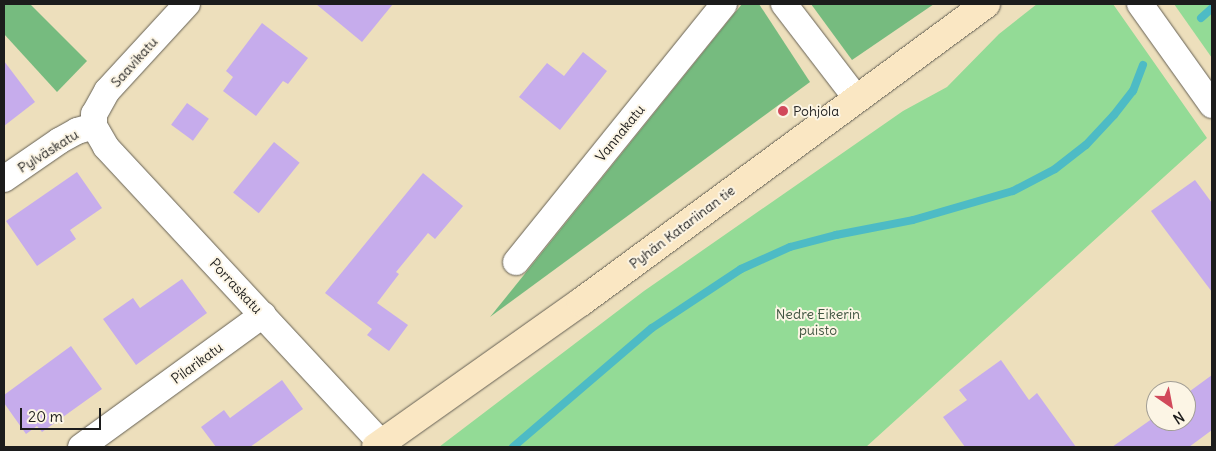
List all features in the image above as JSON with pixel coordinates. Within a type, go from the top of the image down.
[{"type":"street","name":"Saavikatu","points":[[94,126],[94,114],[107,91],[187,4]]},
{"type":"street","name":"Vannakatu","points":[[516,262],[724,4]]},
{"type":"street","points":[[784,4],[856,98]]},
{"type":"street","name":"Pyhän Katariinan tie","points":[[379,445],[581,302],[986,4]]},
{"type":"street","points":[[1140,4],[1212,105]]},
{"type":"street","name":"Pylväskatu","points":[[4,179],[59,141],[77,131],[94,126]]},
{"type":"street","name":"Porraskatu","points":[[94,126],[106,147],[263,315],[379,445]]},
{"type":"street","name":"Pilarikatu","points":[[81,447],[263,315]]},
{"type":"green space","points":[[4,4],[30,4],[87,61],[57,92],[4,34]]},
{"type":"green space","points":[[742,4],[759,4],[810,82],[490,317]]},
{"type":"green space","points":[[811,4],[934,4],[852,60]]},
{"type":"green space","name":"Nedre Eikerin puisto","points":[[1037,4],[1113,4],[1207,138],[866,447],[439,447],[644,291],[903,111],[947,87],[999,34]]},
{"type":"green space","points":[[1174,4],[1212,4],[1212,58]]},
{"type":"building","points":[[316,4],[393,4],[362,42]]},
{"type":"building","points":[[262,23],[308,58],[288,84],[283,81],[256,116],[223,91],[233,77],[226,71]]},
{"type":"building","points":[[583,52],[607,71],[560,130],[519,97],[547,63],[564,76]]},
{"type":"building","points":[[4,61],[35,102],[4,126]]},
{"type":"building","points":[[187,103],[209,119],[193,141],[171,125]]},
{"type":"building","points":[[274,142],[300,163],[259,213],[233,193]]},
{"type":"building","points":[[77,172],[102,208],[70,230],[76,239],[37,266],[6,221]]},
{"type":"building","points":[[423,173],[463,206],[435,239],[428,233],[396,272],[399,274],[377,303],[408,325],[389,351],[367,335],[372,329],[325,293]]},
{"type":"building","points":[[1195,180],[1212,203],[1212,292],[1151,211]]},
{"type":"building","points":[[182,279],[207,313],[136,365],[103,319],[133,298],[140,308]]},
{"type":"building","points":[[71,346],[102,389],[42,432],[37,426],[26,434],[4,403],[4,395]]},
{"type":"building","points":[[1001,360],[1029,400],[1037,393],[1076,447],[965,447],[943,417],[967,400],[959,390]]},
{"type":"building","points":[[1212,375],[1212,430],[1189,447],[1112,447],[1146,423],[1146,431],[1196,431],[1196,387]]},
{"type":"building","points":[[282,380],[303,409],[250,447],[216,447],[201,427],[224,410],[230,418]]},
{"type":"waterway","points":[[1201,18],[1212,8]]},
{"type":"waterway","points":[[513,447],[652,328],[741,269],[790,247],[836,235],[913,220],[1013,191],[1055,169],[1086,145],[1114,115],[1133,91],[1143,65]]},
{"type":"place","name":"Pohjola","points":[[783,111]]}]
